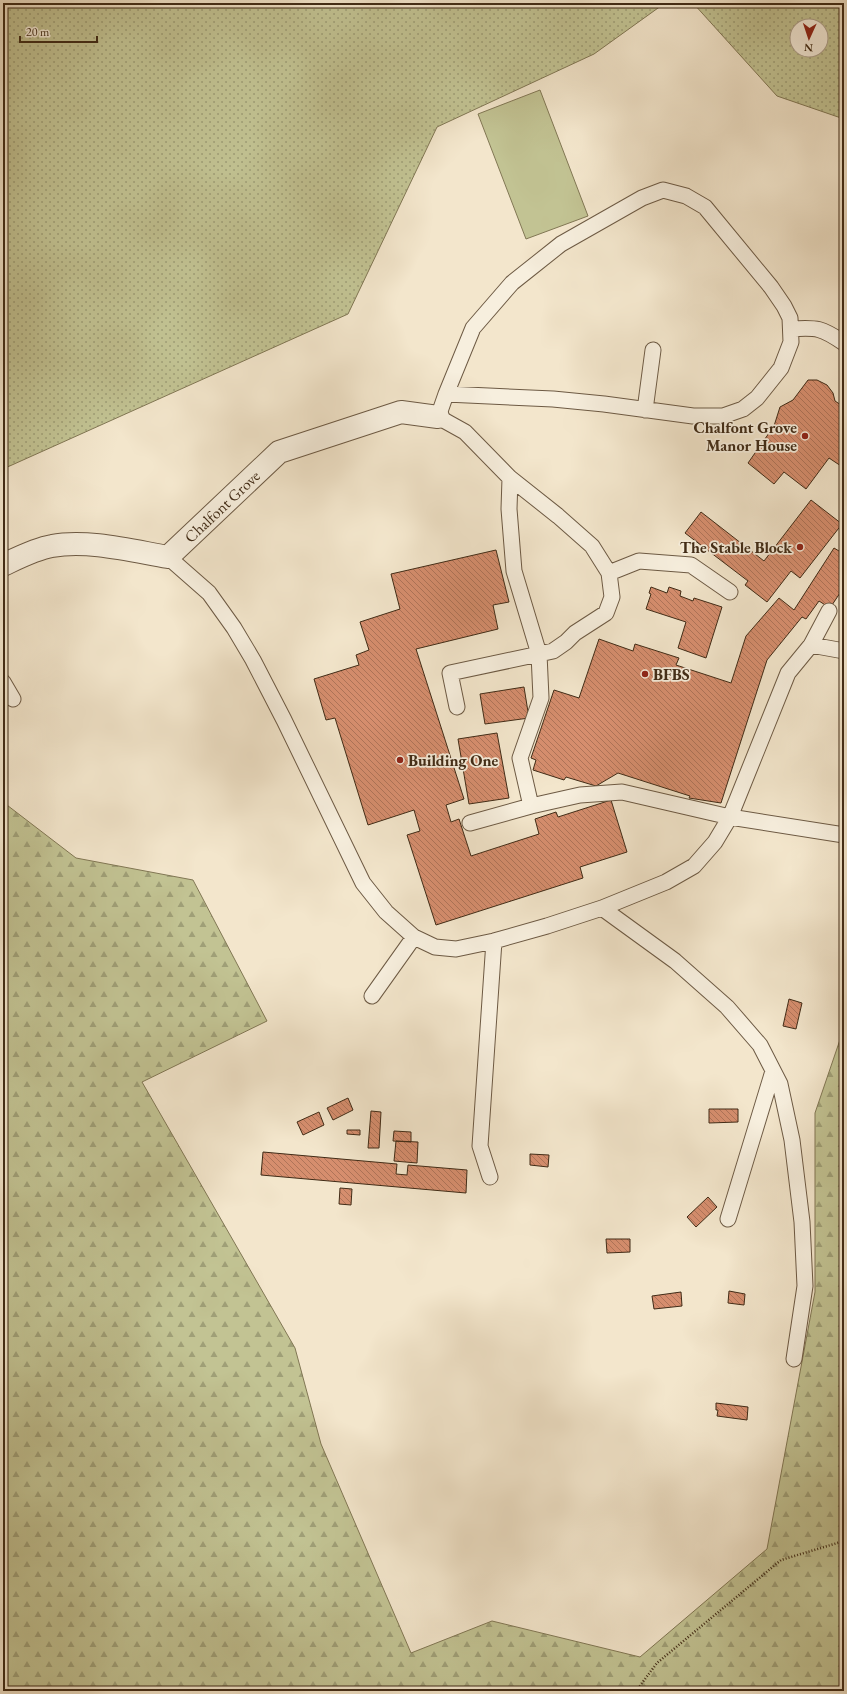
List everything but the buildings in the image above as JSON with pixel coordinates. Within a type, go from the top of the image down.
[{"type":"street","name":"Chalfont Grove","points":[[168,557],[279,452],[401,412],[438,417]]},
{"type":"street","points":[[3,565],[52,546],[84,544],[113,547],[168,557]]},
{"type":"lane","points":[[446,394],[554,399],[693,416],[723,416],[743,409],[757,398],[781,368],[791,342],[790,318],[784,306],[705,207],[686,196],[663,190],[642,198],[560,244],[512,283],[473,328],[446,394],[438,417],[465,432],[510,478],[558,516],[592,546],[609,573],[612,597],[606,613],[575,633],[566,642],[553,651],[450,672],[457,707]]},
{"type":"lane","points":[[791,329],[811,327],[825,331],[844,344]]},
{"type":"lane","points":[[645,410],[653,350]]},
{"type":"lane","points":[[510,478],[509,509],[514,571],[539,654],[541,698],[520,758],[531,806]]},
{"type":"lane","points":[[168,557],[209,593],[234,628],[253,660],[284,720],[363,883],[386,912],[414,937],[435,947],[456,949],[494,941],[602,908],[666,882],[694,866],[715,842],[730,817],[788,673],[811,645],[829,611]]},
{"type":"lane","points":[[609,573],[639,561],[691,565],[730,592]]},
{"type":"lane","points":[[811,645],[844,651]]},
{"type":"lane","points":[[3,682],[13,699]]},
{"type":"lane","points":[[470,823],[531,806],[580,795],[622,792],[730,817],[844,836]]},
{"type":"lane","points":[[602,908],[675,961],[727,1007],[760,1045],[780,1084],[792,1140],[802,1222],[805,1286],[794,1359]]},
{"type":"lane","points":[[372,996],[414,937]]},
{"type":"lane","points":[[490,1177],[480,1146],[494,941]]},
{"type":"lane","points":[[728,1219],[773,1072]]},
{"type":"path","points":[[636,1691],[657,1663],[781,1560],[844,1541]]},
{"type":"green space","points":[[3,3],[665,3],[594,54],[437,127],[348,314],[3,469]]},
{"type":"green space","points":[[693,3],[844,3],[844,119],[777,96]]},
{"type":"green space","points":[[540,90],[588,216],[526,239],[478,114]]},
{"type":"green space","points":[[3,802],[76,858],[193,880],[267,1021],[142,1082],[295,1348],[321,1444],[411,1653],[492,1621],[640,1657],[767,1549],[815,1292],[815,1113],[844,1028],[844,1691],[3,1691]]},
{"type":"place","name":"Chalfont Grove Manor House","points":[[805,436]]},
{"type":"place","name":"The Stable Block","points":[[800,547]]},
{"type":"place","name":"BFBS","points":[[645,674]]},
{"type":"place","name":"Building One","points":[[400,760]]}]
